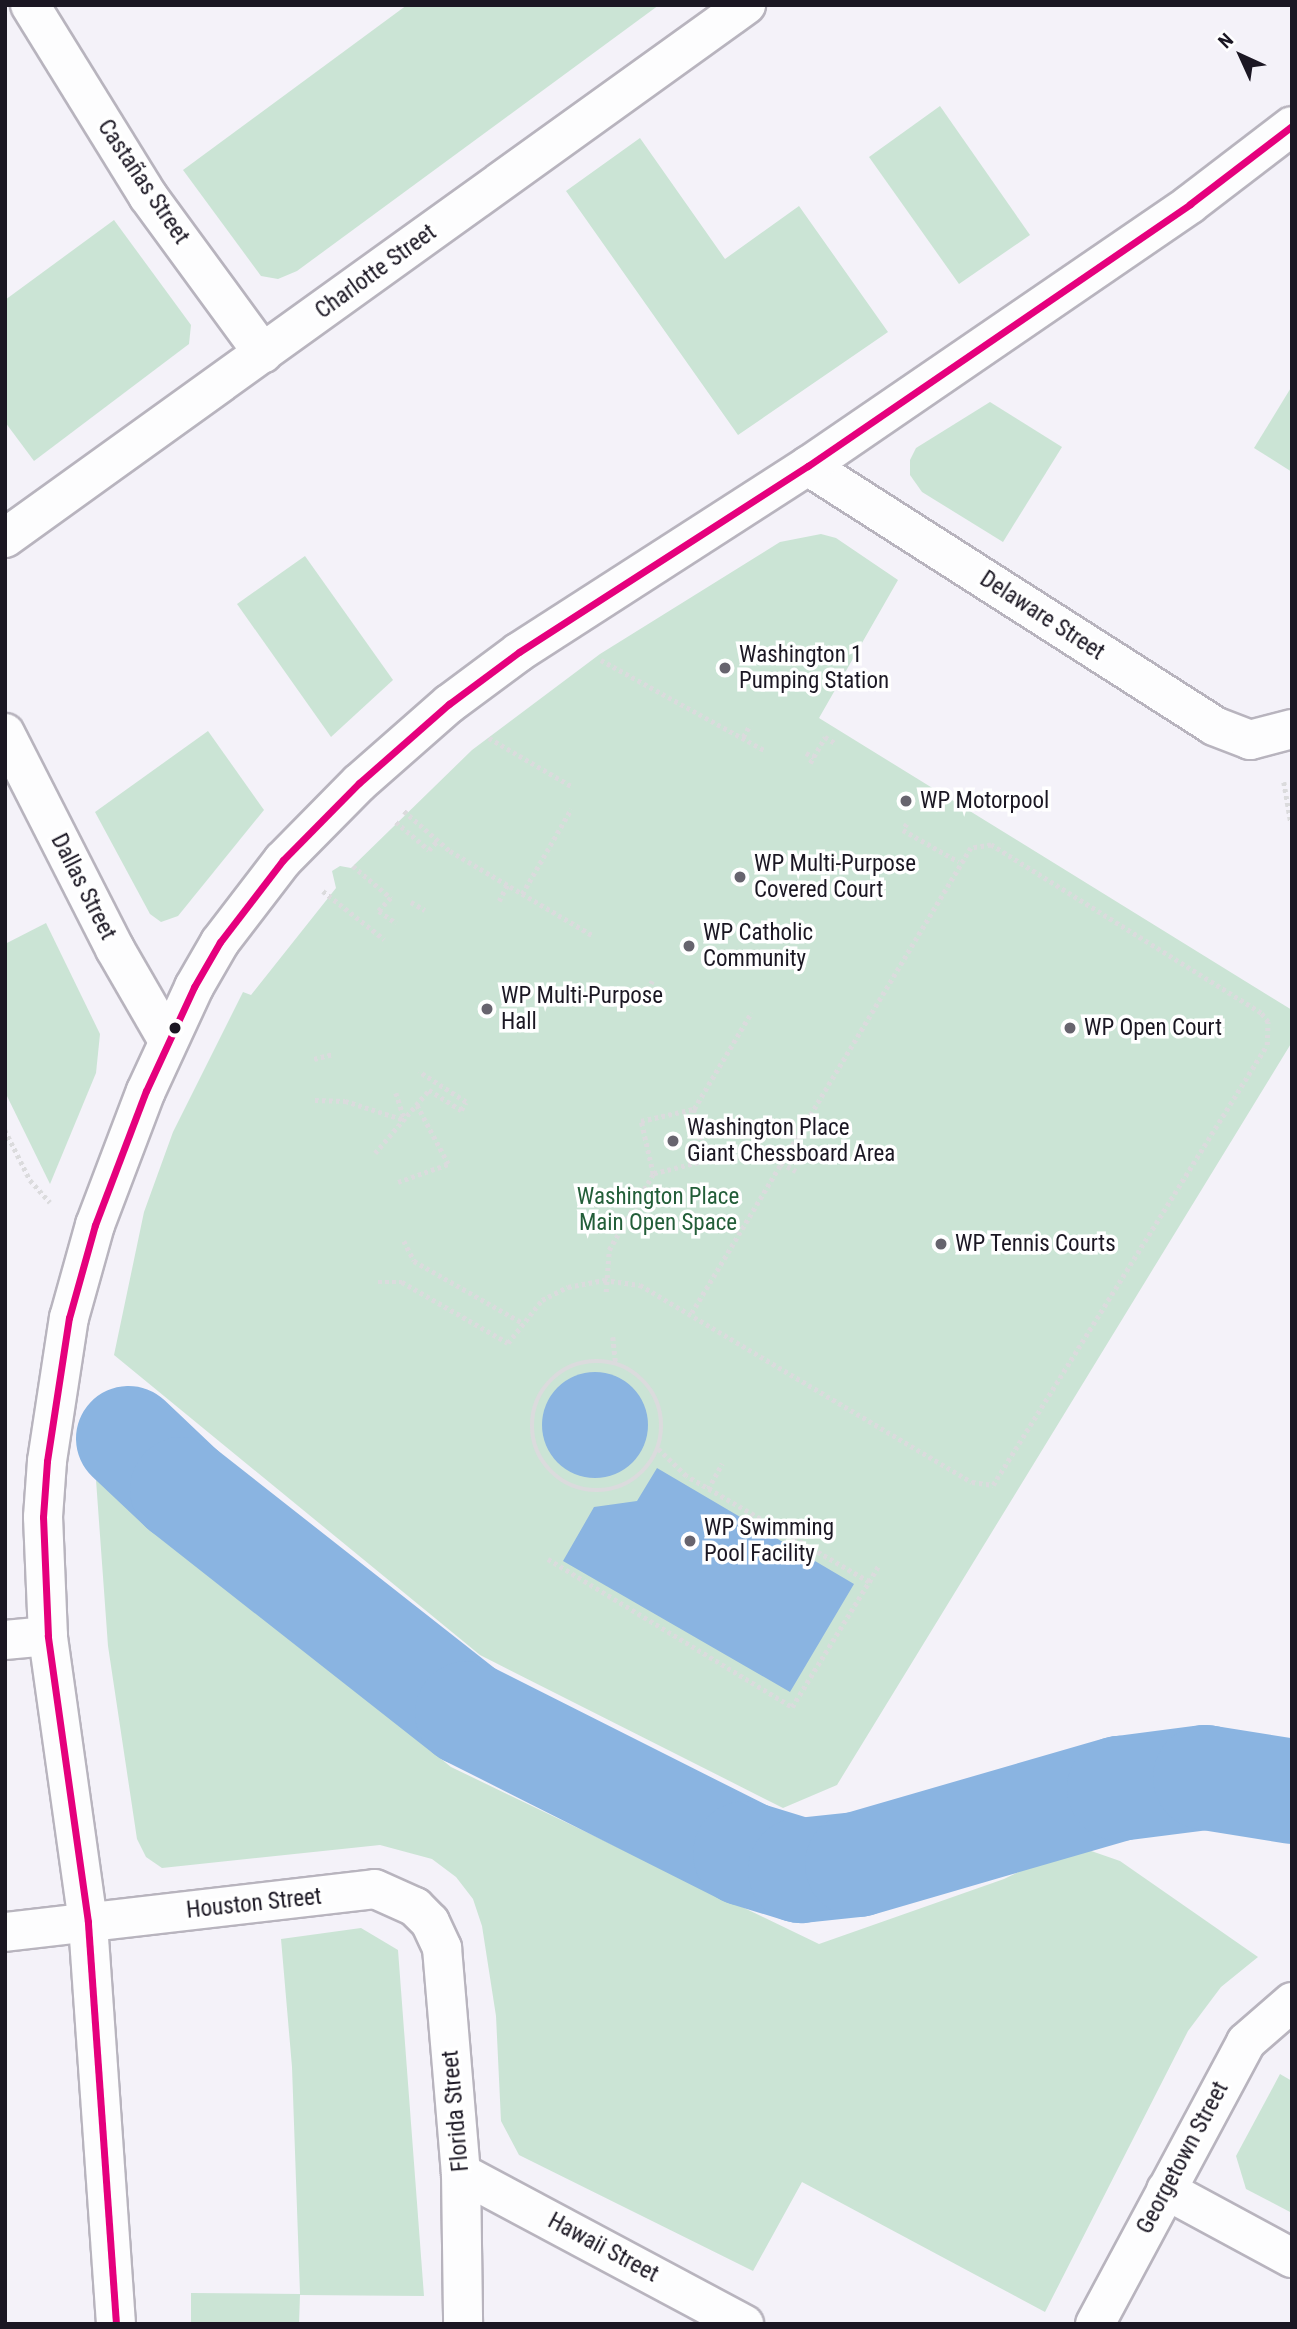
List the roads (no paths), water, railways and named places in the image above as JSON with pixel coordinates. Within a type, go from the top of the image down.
[{"type":"street","name":"Castañas Street","points":[[30,5],[148,196],[263,353]]},
{"type":"street","name":"Charlotte Street","points":[[5,538],[746,5]]},
{"type":"street","points":[[116,2324],[88,1922],[48,1636],[43,1563],[47,1461],[69,1318],[95,1225],[167,1039],[220,942],[252,898],[307,835],[397,748],[519,652],[808,466],[1190,204],[1292,126]]},
{"type":"street","name":"Delaware Street","points":[[808,466],[1214,726],[1250,740],[1288,732]]},
{"type":"street","name":"Dallas Street","points":[[5,733],[115,949],[167,1039]]},
{"type":"street","points":[[5,1640],[48,1636]]},
{"type":"street","name":"Houston Street","points":[[5,1932],[375,1889],[415,1907]]},
{"type":"street","name":"Florida Street","points":[[415,1907],[430,1922],[442,1948],[461,2173],[463,2324]]},
{"type":"street","name":"Georgetown Street","points":[[1095,2324],[1246,2042],[1289,2003]]},
{"type":"street","name":"Hawaii Street","points":[[461,2173],[744,2324]]},
{"type":"street","points":[[1166,2190],[1292,2259]]},
{"type":"water","points":[[595,1372],[615,1376],[632,1388],[644,1405],[648,1425],[644,1445],[632,1462],[615,1474],[595,1478],[575,1474],[558,1462],[546,1445],[542,1425],[546,1405],[558,1388],[575,1376]]},
{"type":"water","points":[[657,1468],[854,1584],[790,1692],[563,1561],[594,1507],[637,1501]]},
{"type":"waterway","points":[[128,1438],[182,1489],[467,1713],[745,1853],[800,1870],[857,1864],[1119,1788],[1205,1777],[1292,1791]]},
{"type":"place","name":"Washington 1 Pumping Station","points":[[725,668]]},
{"type":"place","name":"WP Motorpool","points":[[906,801]]},
{"type":"place","name":"WP Multi-Purpose Covered Court","points":[[740,877]]},
{"type":"place","name":"WP Catholic Community","points":[[689,946]]},
{"type":"place","name":"WP Multi-Purpose Hall","points":[[487,1009]]},
{"type":"place","name":"WP Open Court","points":[[1070,1028]]},
{"type":"place","name":"Washington Place Giant Chessboard Area","points":[[673,1141]]},
{"type":"place","name":"WP Tennis Courts","points":[[941,1244]]},
{"type":"place","name":"WP Swimming Pool Facility","points":[[690,1541]]},
{"type":"park label","name":"Washington Place Main Open Space","points":[[658,1210]]}]
